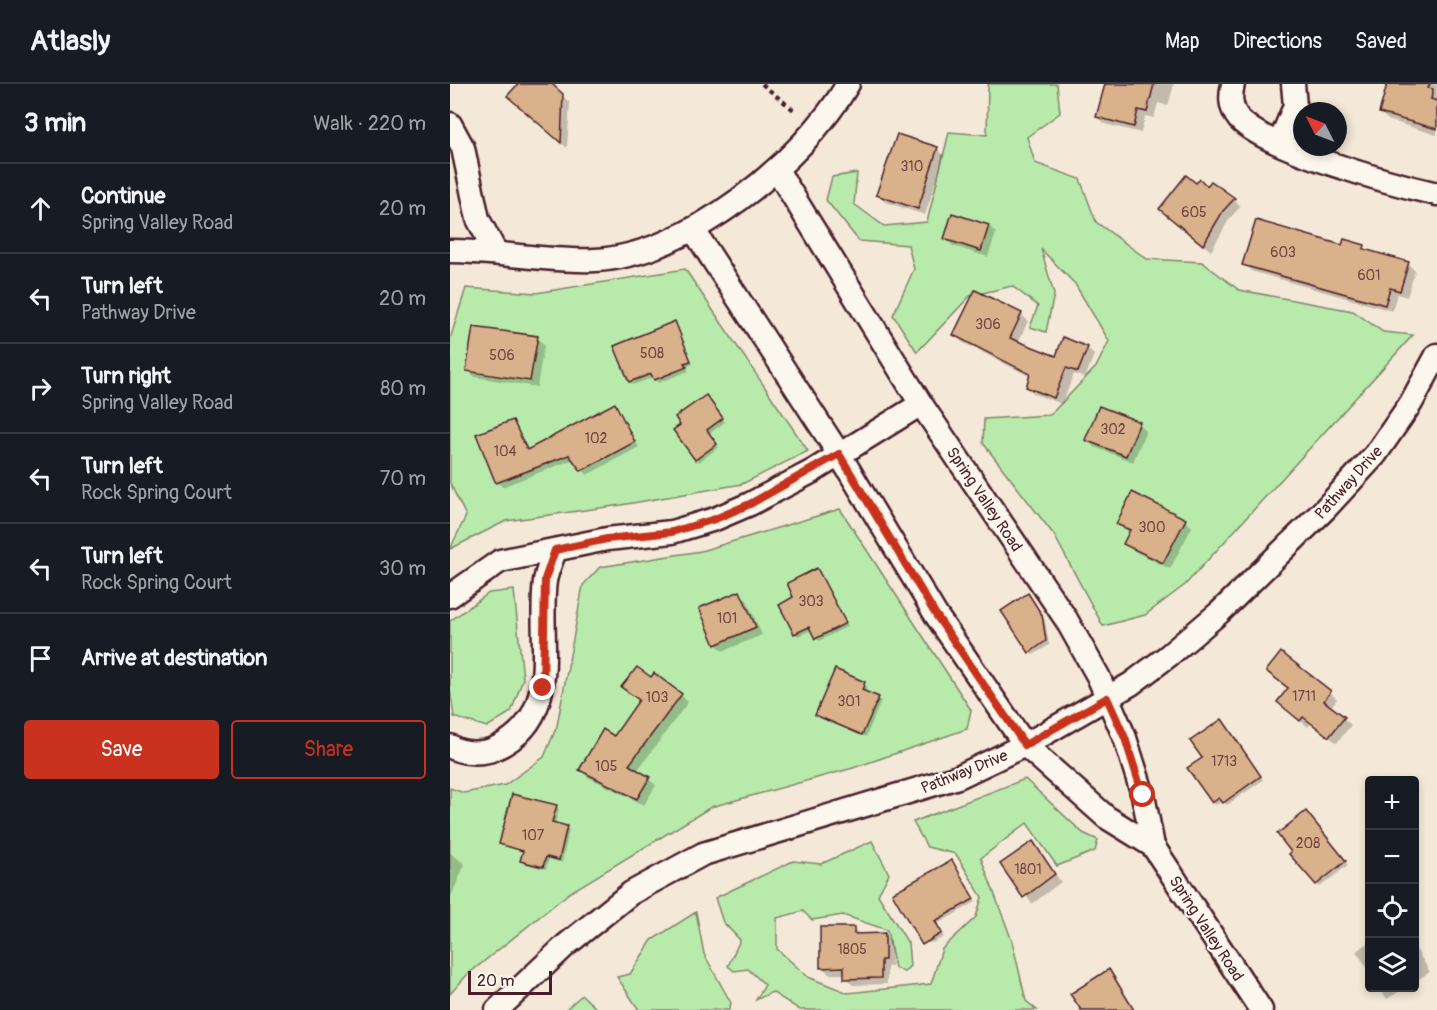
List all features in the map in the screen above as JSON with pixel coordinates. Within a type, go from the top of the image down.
[{"type":"street","points":[[450,251],[597,260],[640,251],[693,229],[737,201],[777,170],[817,128],[849,84]]},
{"type":"street","points":[[1233,84],[1230,97],[1234,112],[1241,121],[1306,155],[1437,194]]},
{"type":"street","points":[[1280,142],[1295,106],[1293,84]]},
{"type":"street","points":[[450,124],[463,148],[478,219],[496,253]]},
{"type":"street","name":"Spring Valley Road","points":[[777,170],[921,404],[1066,619],[1098,676],[1125,738],[1143,795],[1153,846],[1262,1010]]},
{"type":"street","name":"Spring Valley Road","points":[[693,229],[839,454],[936,615],[1025,745],[1106,818],[1153,846]]},
{"type":"street","name":"Pathway Drive","points":[[497,1010],[566,945],[631,893],[703,854],[958,777],[1025,745],[1107,698],[1168,656],[1211,619],[1325,509],[1375,455],[1411,403],[1437,355]]},
{"type":"street","points":[[450,596],[500,561],[607,539],[672,532],[715,519],[750,504],[921,404]]},
{"type":"street","points":[[450,746],[456,750],[486,752],[511,742],[534,716],[543,688],[545,579],[555,550]]},
{"type":"path","points":[[762,84],[817,128]]},
{"type":"green space","points":[[988,84],[1057,84],[1060,113],[1027,137],[1035,163],[1080,179],[1096,222],[1147,259],[1202,262],[1239,290],[1353,311],[1383,332],[1413,335],[1185,585],[1145,615],[1103,626],[1054,535],[983,443],[984,419],[1050,415],[1096,367],[1109,341],[1075,284],[1041,249],[1054,294],[1046,332],[1030,327],[1038,306],[1012,286],[970,296],[917,352],[893,315],[914,269],[908,245],[859,241],[826,200],[832,177],[857,173],[854,204],[884,226],[927,222],[949,132],[987,135]]},
{"type":"green space","points":[[685,269],[808,451],[742,484],[621,505],[506,521],[450,549],[466,516],[450,483],[450,339],[466,288],[536,293]]},
{"type":"green space","points":[[840,509],[971,710],[967,729],[853,768],[711,807],[569,893],[467,975],[450,994],[450,788],[464,793],[505,785],[544,757],[557,726],[583,585],[600,567],[701,551]]},
{"type":"green space","points":[[514,590],[523,679],[511,712],[487,727],[454,717],[450,688],[450,621],[489,593]]},
{"type":"green space","points":[[1025,779],[1083,833],[1098,840],[1095,851],[1057,866],[1027,823],[981,858],[1012,941],[1026,1001],[1037,1010],[800,1010],[772,992],[756,1000],[765,985],[748,969],[734,971],[728,966],[740,940],[723,922],[715,898],[793,861],[821,864],[872,841],[889,874],[878,895],[908,943],[910,966],[904,972],[895,968],[887,930],[843,915],[812,920],[803,911],[777,918],[777,949],[808,977],[848,993],[931,984],[942,949],[976,917],[982,897],[956,854],[927,847],[913,822]]},
{"type":"green space","points":[[696,912],[704,954],[731,1003],[729,1010],[639,1010],[617,977],[630,974],[652,940]]},
{"type":"green space","points":[[582,995],[598,1010],[565,1010]]},
{"type":"building","points":[[518,84],[552,84],[563,94],[561,143],[507,96]]},
{"type":"building","points":[[1105,84],[1154,84],[1147,112],[1138,110],[1134,127],[1096,117]]},
{"type":"building","points":[[1387,84],[1430,84],[1428,88],[1433,89],[1431,99],[1437,101],[1437,129],[1379,113]]},
{"type":"building","points":[[897,134],[938,147],[918,209],[876,195]]},
{"type":"building","points":[[1186,175],[1196,183],[1200,179],[1207,186],[1211,181],[1235,198],[1223,211],[1203,245],[1159,209]]},
{"type":"building","points":[[952,213],[989,225],[981,251],[944,239]]},
{"type":"building","points":[[1256,220],[1342,245],[1344,239],[1365,245],[1364,249],[1409,262],[1400,291],[1390,288],[1385,305],[1242,265]]},
{"type":"building","points":[[975,290],[1022,313],[1010,338],[1056,356],[1063,337],[1088,347],[1078,372],[1066,368],[1054,398],[1026,387],[1030,374],[953,335]]},
{"type":"building","points":[[675,321],[691,361],[684,363],[687,367],[654,380],[651,374],[629,382],[614,346]]},
{"type":"building","points":[[473,327],[538,336],[530,381],[466,371]]},
{"type":"building","points":[[706,395],[723,418],[707,430],[717,444],[695,460],[673,430],[680,425],[675,417]]},
{"type":"building","points":[[615,403],[635,442],[581,471],[569,455],[496,483],[476,434],[513,420],[527,450]]},
{"type":"building","points":[[1099,406],[1140,422],[1126,456],[1085,440]]},
{"type":"building","points":[[1132,492],[1186,519],[1163,563],[1123,544],[1130,530],[1116,524]]},
{"type":"building","points":[[817,568],[846,623],[815,639],[809,627],[794,634],[779,605],[793,597],[787,583]]},
{"type":"building","points":[[740,591],[756,627],[715,645],[699,608]]},
{"type":"building","points":[[1028,593],[1042,615],[1046,641],[1029,653],[1001,611]]},
{"type":"building","points":[[1281,652],[1331,691],[1324,701],[1345,717],[1329,737],[1303,717],[1300,721],[1277,702],[1288,688],[1266,671]]},
{"type":"building","points":[[637,667],[651,677],[654,673],[682,694],[629,765],[650,777],[637,799],[579,770],[603,729],[614,736],[639,700],[621,687]]},
{"type":"building","points":[[835,669],[865,682],[862,690],[879,697],[862,735],[815,715]]},
{"type":"building","points":[[1222,719],[1261,776],[1223,803],[1219,798],[1212,803],[1187,768],[1202,758],[1190,741]]},
{"type":"building","points":[[512,794],[557,805],[552,822],[567,826],[559,860],[546,857],[543,867],[520,861],[523,851],[499,844]]},
{"type":"building","points":[[1306,811],[1346,861],[1316,885],[1289,854],[1291,852],[1277,834]]},
{"type":"building","points":[[1033,841],[1055,874],[1023,898],[1000,864]]},
{"type":"building","points":[[952,860],[974,899],[935,921],[942,933],[922,945],[892,893]]},
{"type":"building","points":[[820,927],[854,927],[854,934],[885,933],[885,960],[881,960],[881,978],[844,979],[844,967],[820,968]]},
{"type":"building","points":[[1109,969],[1134,1010],[1081,1010],[1070,994]]},
{"type":"route","points":[[543,688],[545,579],[555,550],[607,539],[672,532],[715,519],[750,504],[813,471],[839,454],[936,615],[1025,745],[1107,698],[1125,738],[1143,795]]}]
